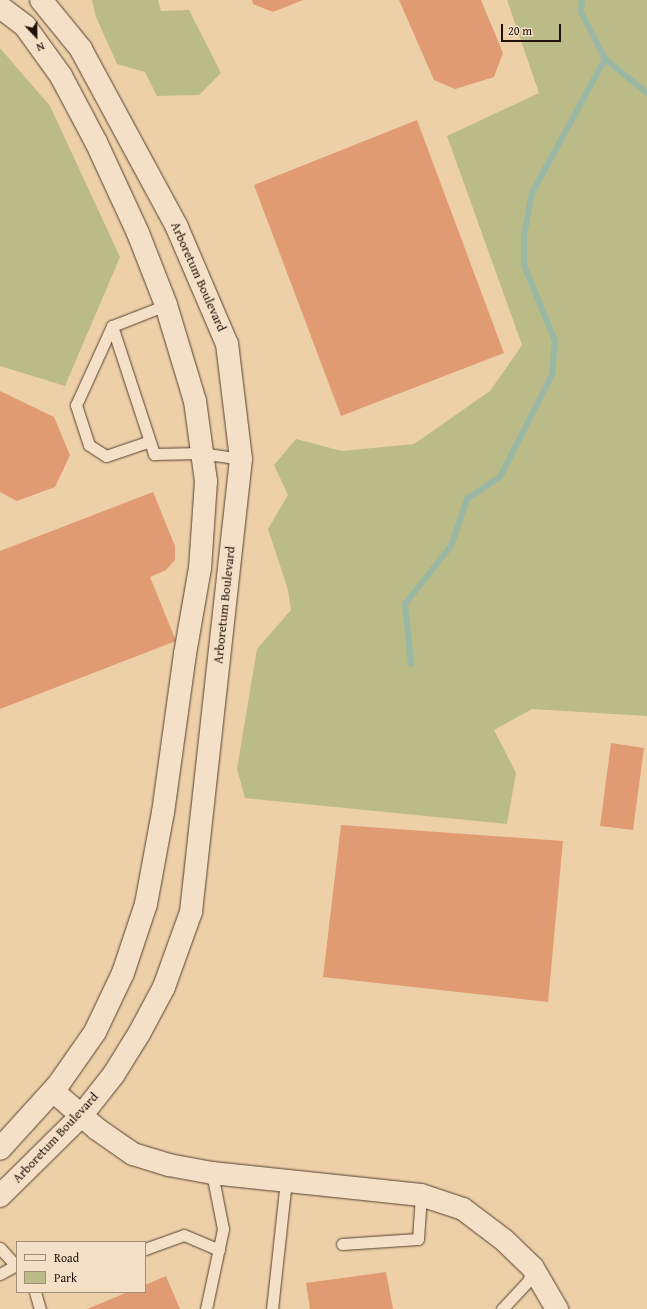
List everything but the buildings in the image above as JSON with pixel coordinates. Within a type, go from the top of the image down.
[{"type":"street","name":"Arboretum Boulevard","points":[[0,1196],[81,1116],[114,1074],[140,1032],[164,987],[191,912],[241,459],[227,344],[176,225],[81,49],[41,0]]},
{"type":"street","points":[[0,1149],[53,1091],[95,1032],[123,974],[146,904],[163,812],[185,654],[200,568],[206,481],[195,401],[166,305],[138,233],[96,142],[61,76],[25,26],[4,5]]},
{"type":"street","points":[[53,1091],[81,1116],[133,1154],[169,1165],[212,1173],[421,1196],[463,1209],[504,1240],[533,1268],[557,1309]]},
{"type":"lane","points":[[150,441],[106,456],[89,446],[76,406],[112,326],[166,305]]},
{"type":"lane","points":[[112,326],[154,454],[201,453],[241,459]]},
{"type":"lane","points":[[206,1309],[223,1229],[212,1173]]},
{"type":"lane","points":[[272,1309],[286,1180]]},
{"type":"lane","points":[[342,1244],[418,1239],[421,1196]]},
{"type":"lane","points":[[146,1250],[184,1235],[218,1250]]},
{"type":"lane","points":[[0,1248],[16,1266],[0,1274]]},
{"type":"lane","points":[[502,1309],[528,1281],[533,1268]]},
{"type":"lane","points":[[35,1293],[40,1309]]},
{"type":"green space","points":[[92,0],[158,0],[161,11],[189,10],[221,73],[199,95],[157,96],[145,72],[117,64],[96,17]]},
{"type":"green space","points":[[507,0],[647,0],[647,716],[532,709],[494,730],[516,773],[507,824],[245,798],[237,769],[257,649],[291,610],[288,590],[268,529],[288,495],[274,465],[296,439],[342,451],[414,444],[490,391],[522,345],[447,136],[539,93]]},
{"type":"green space","points":[[0,48],[50,106],[120,257],[65,386],[0,366]]},
{"type":"waterway","points":[[582,0],[581,12],[605,59],[647,93]]},
{"type":"waterway","points":[[411,664],[405,604],[451,546],[467,499],[500,477],[552,375],[555,341],[524,265],[524,235],[532,193],[605,59]]}]
